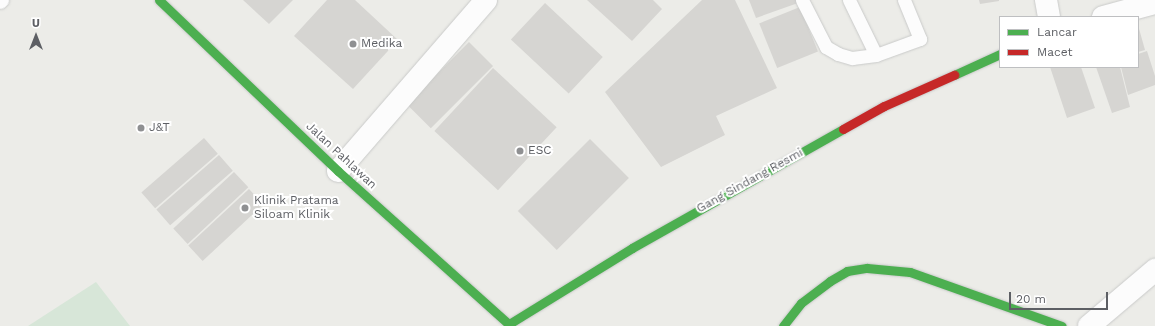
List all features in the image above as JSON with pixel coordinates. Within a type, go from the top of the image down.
[{"type":"street","name":"Jalan Pahlawan","points":[[159,0],[338,170],[510,325]]},
{"type":"street","points":[[338,170],[486,0]]},
{"type":"street","points":[[1046,0],[1049,16]]},
{"type":"street","points":[[1107,16],[1155,2]]},
{"type":"street","name":"Gang Sindang Resmi","points":[[510,325],[632,248],[884,106],[999,54]]},
{"type":"street","points":[[783,326],[801,303],[830,281],[847,271],[867,268],[891,269],[910,272],[1062,326]]},
{"type":"street","points":[[1089,326],[1155,270]]},
{"type":"lane","points":[[802,0],[826,47],[838,54],[852,58],[876,55],[920,39],[904,0]]},
{"type":"lane","points":[[849,0],[876,55]]},
{"type":"green space","points":[[96,282],[130,326],[28,326]]},
{"type":"building","points":[[243,0],[293,0],[269,24]]},
{"type":"building","points":[[327,0],[355,0],[398,40],[353,89],[294,36]]},
{"type":"building","points":[[587,0],[653,0],[662,9],[632,41]]},
{"type":"building","points":[[702,0],[735,0],[777,88],[716,116],[725,135],[661,167],[605,92]]},
{"type":"building","points":[[749,0],[797,0],[798,3],[756,18]]},
{"type":"building","points":[[979,0],[999,0],[999,1],[980,4]]},
{"type":"building","points":[[545,3],[603,57],[569,93],[511,40]]},
{"type":"building","points":[[800,7],[818,52],[777,68],[759,23]]},
{"type":"building","points":[[1139,29],[1145,50],[1139,52]]},
{"type":"building","points":[[469,42],[493,66],[431,128],[407,104]]},
{"type":"building","points":[[1147,51],[1155,76],[1155,85],[1128,95],[1121,68],[1139,68],[1139,54]]},
{"type":"building","points":[[493,68],[557,127],[498,190],[434,131]]},
{"type":"building","points":[[1050,68],[1081,68],[1095,108],[1067,118]]},
{"type":"building","points":[[1096,68],[1120,68],[1130,107],[1112,113]]},
{"type":"building","points":[[204,138],[218,154],[155,208],[141,192]]},
{"type":"building","points":[[590,139],[629,178],[557,250],[518,211]]},
{"type":"building","points":[[219,155],[233,171],[170,225],[156,209]]},
{"type":"building","points":[[234,172],[248,187],[188,244],[173,229]]},
{"type":"building","points":[[249,189],[263,204],[203,261],[188,246]]},
{"type":"traffic: fast","points":[[159,0],[338,171],[511,326]]},
{"type":"traffic: fast","points":[[954,75],[999,54]]},
{"type":"traffic: fast","points":[[509,324],[632,248],[843,129]]},
{"type":"traffic: fast","points":[[783,326],[801,303],[830,281],[847,271],[867,268],[910,272],[1062,326]]},
{"type":"traffic: jam","points":[[843,129],[884,106],[954,75]]},
{"type":"place","name":"Medika","points":[[353,44]]},
{"type":"place","name":"J&T","points":[[141,128]]},
{"type":"place","name":"ESC","points":[[520,151]]},
{"type":"place","name":"Klinik Pratama Siloam Klinik","points":[[245,208]]}]
